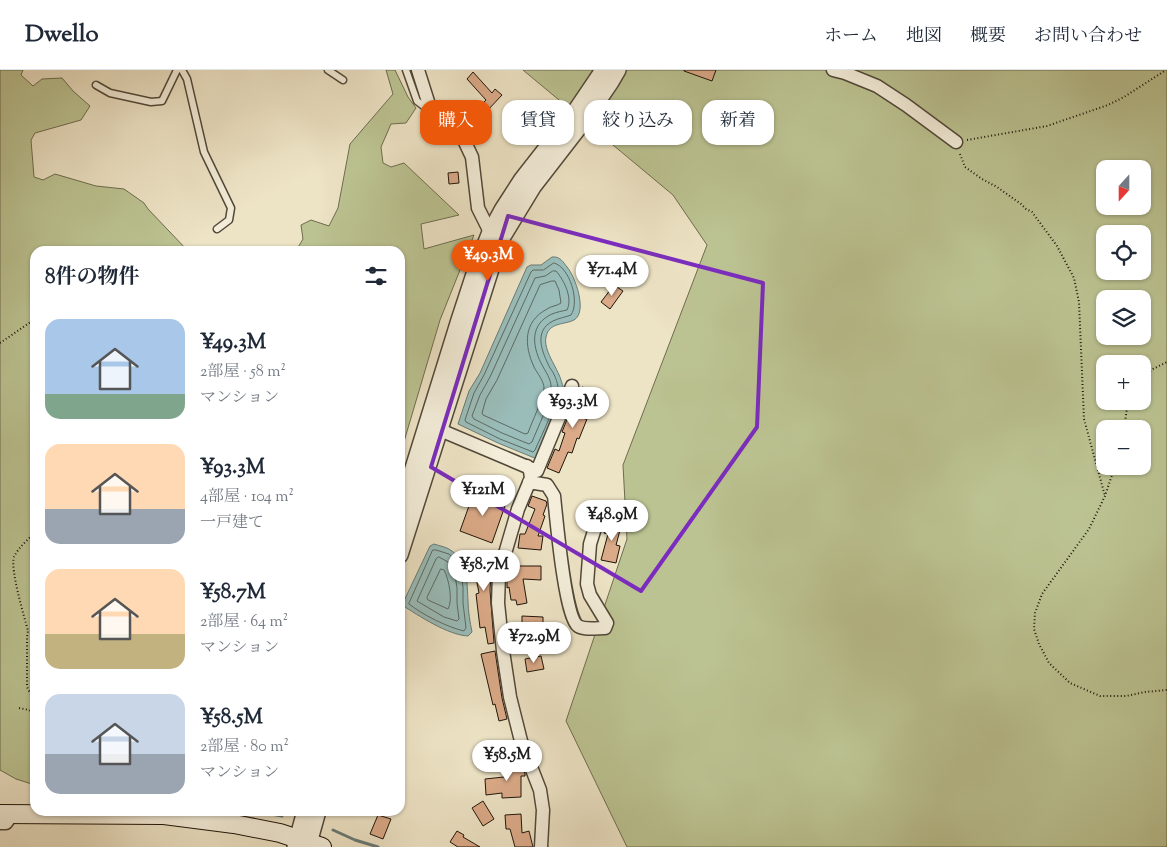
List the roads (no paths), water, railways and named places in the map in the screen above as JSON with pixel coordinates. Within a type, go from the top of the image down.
[{"type":"main road","points":[[4,817],[84,816]]},
{"type":"main road","points":[[172,816],[234,824],[280,833],[306,845]]},
{"type":"street","points":[[418,70],[428,100]]},
{"type":"street","points":[[405,539],[491,269],[502,210],[522,179],[576,110],[603,70]]},
{"type":"street","points":[[405,494],[477,265],[496,235],[588,116],[612,82],[618,70]]},
{"type":"street","points":[[833,70],[877,86],[956,142]]},
{"type":"street","points":[[466,145],[472,157],[478,208],[496,235]]},
{"type":"street","points":[[440,430],[537,471],[572,386]]},
{"type":"street","points":[[527,466],[531,474],[518,509],[499,574],[498,602],[510,697],[522,741],[540,790],[544,810],[541,847]]},
{"type":"street","points":[[529,482],[547,486],[554,496],[564,579],[570,606],[574,622],[578,626],[586,628],[605,628],[607,623],[590,595],[587,584],[590,544],[601,509]]},
{"type":"street","points":[[305,816],[306,845]]},
{"type":"street","points":[[306,845],[316,816]]},
{"type":"lane","points":[[96,85],[110,93],[152,102],[162,101],[177,70]]},
{"type":"lane","points":[[182,70],[187,79],[204,152],[230,208],[228,220],[217,230]]},
{"type":"lane","points":[[328,70],[343,80]]},
{"type":"lane","points":[[406,70],[417,101],[420,103]]},
{"type":"water","points":[[552,257],[557,257],[561,260],[570,272],[579,294],[580,310],[574,320],[554,326],[546,337],[547,347],[563,388],[553,421],[537,459],[458,424],[469,391],[480,373],[527,267],[541,265]]},
{"type":"water","points":[[434,544],[452,551],[461,561],[464,568],[472,632],[468,636],[443,629],[405,607],[405,599],[430,546]]},
{"type":"waterway","points":[[333,830],[355,840],[378,847]]}]
